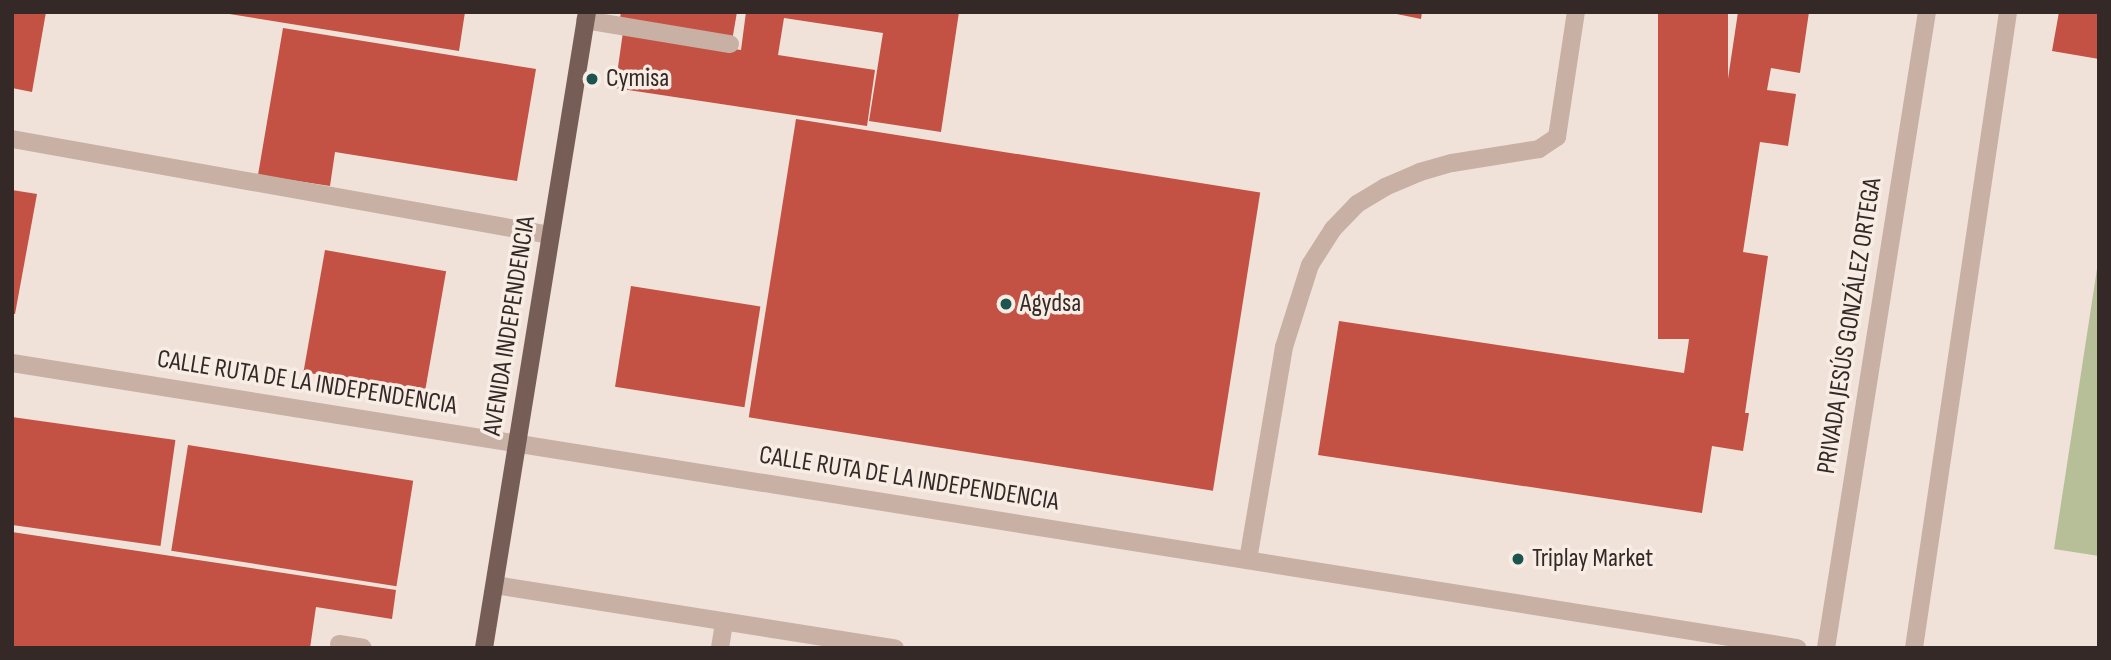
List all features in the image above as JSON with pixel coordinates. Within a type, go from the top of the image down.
[{"type":"main road","name":"AVENIDA INDEPENDENCIA","points":[[484,648],[586,16]]},
{"type":"street","points":[[1248,560],[1284,347],[1310,265],[1334,229],[1357,204],[1385,187],[1420,172],[1452,163],[1539,149],[1549,144],[1560,127],[1576,12]]},
{"type":"street","name":"PRIVADA JESÚS GONZÁLEZ ORTEGA","points":[[1826,648],[1927,12]]},
{"type":"street","points":[[1914,648],[2008,12]]},
{"type":"street","points":[[586,16],[730,44]]},
{"type":"street","points":[[12,139],[551,235]]},
{"type":"street","name":"CALLE RUTA DE LA INDEPENDENCIA","points":[[12,363],[1794,647]]},
{"type":"street","points":[[495,585],[854,645],[895,648]]},
{"type":"street","points":[[720,648],[724,622]]},
{"type":"street","points":[[339,644],[363,648]]},
{"type":"green space","points":[[2099,256],[2099,556],[2054,549]]},
{"type":"building","points":[[12,12],[46,12],[32,92],[12,88]]},
{"type":"building","points":[[217,12],[465,12],[459,51]]},
{"type":"building","points":[[621,12],[737,12],[732,41],[619,24]]},
{"type":"building","points":[[746,12],[959,12],[941,132],[869,121],[883,33],[784,18],[778,55],[875,70],[867,126],[615,88],[623,32],[741,50]]},
{"type":"building","points":[[1387,12],[1422,12],[1421,19]]},
{"type":"building","points":[[1658,12],[1728,12],[1728,339],[1658,339]]},
{"type":"building","points":[[1738,12],[1809,12],[1800,73],[1771,68],[1767,90],[1796,94],[1788,146],[1760,142],[1743,252],[1768,256],[1745,413],[1749,413],[1743,451],[1712,446],[1702,513],[1318,455],[1339,321],[1684,373]]},
{"type":"building","points":[[2059,12],[2099,12],[2099,59],[2052,51]]},
{"type":"building","points":[[283,28],[536,69],[517,181],[335,152],[330,186],[258,175]]},
{"type":"building","name":"Agydsa","points":[[796,119],[1260,193],[1213,491],[749,417]]},
{"type":"building","points":[[12,190],[37,194],[15,314],[12,314]]},
{"type":"building","points":[[325,250],[446,271],[425,393],[303,372]]},
{"type":"building","points":[[631,286],[760,306],[744,407],[615,387]]},
{"type":"building","points":[[12,417],[175,440],[161,546],[12,525]]},
{"type":"building","points":[[188,445],[413,481],[396,586],[171,551]]},
{"type":"building","points":[[12,532],[396,590],[392,619],[316,607],[310,648],[12,648]]},
{"type":"place","name":"Cymisa","points":[[592,79]]},
{"type":"place","name":"Agydsa","points":[[1006,304]]},
{"type":"place","name":"Triplay Market","points":[[1518,559]]}]
